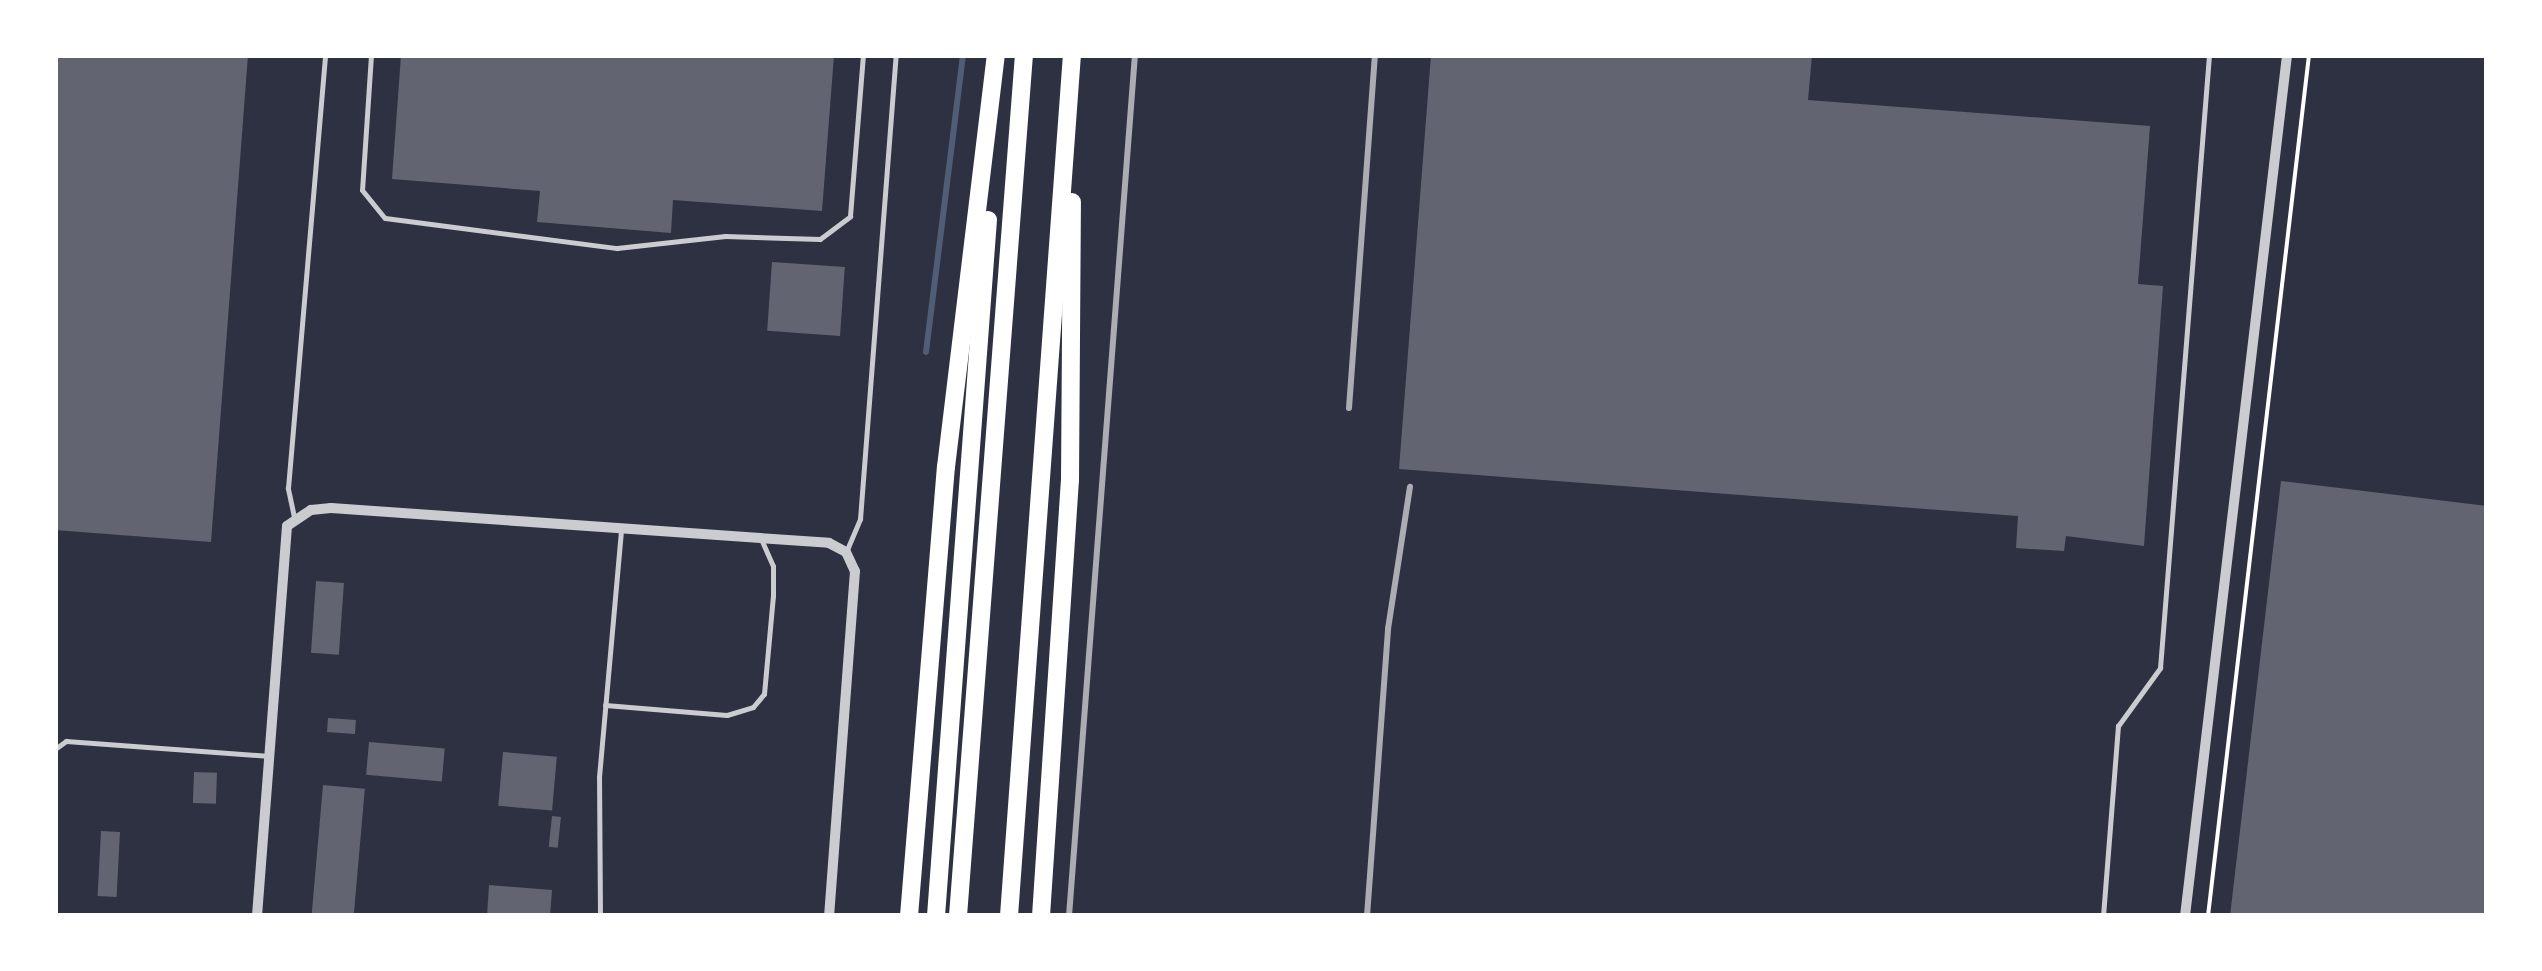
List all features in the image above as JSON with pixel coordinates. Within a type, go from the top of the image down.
[{"type":"highway","points":[[909,916],[946,467],[998,55]]},
{"type":"highway","points":[[936,916],[998,55]]},
{"type":"highway","points":[[958,916],[1024,55]]},
{"type":"highway","points":[[1008,916],[1072,55]]},
{"type":"highway","points":[[1041,916],[1070,480],[1069,101]]},
{"type":"street","points":[[2185,916],[2286,55]]},
{"type":"street","points":[[256,916],[284,538],[294,516],[331,508],[829,543],[846,552],[854,571],[828,916]]},
{"type":"lane","points":[[294,516],[288,488],[324,55]]},
{"type":"lane","points":[[372,55],[362,190],[384,218],[617,248],[725,236],[820,239],[850,216],[863,55]]},
{"type":"lane","points":[[846,552],[860,519],[896,55]]},
{"type":"lane","points":[[2103,916],[2118,726],[2160,668],[2209,55]]},
{"type":"lane","points":[[600,916],[606,704],[621,529]]},
{"type":"lane","points":[[606,704],[727,715],[754,707],[764,694],[773,596],[772,566],[759,538]]},
{"type":"lane","points":[[55,750],[66,741],[269,756]]},
{"type":"path","points":[[2208,916],[2309,55]]},
{"type":"building","points":[[55,55],[248,55],[211,542],[55,530]]},
{"type":"building","points":[[401,55],[834,55],[822,211],[673,200],[671,233],[537,222],[540,191],[392,179]]},
{"type":"building","points":[[1431,55],[1812,55],[1808,100],[2150,126],[2138,284],[2163,286],[2144,546],[2066,536],[2064,551],[2016,548],[2018,516],[1399,469]]},
{"type":"building","points":[[772,262],[845,267],[840,336],[767,331]]},
{"type":"building","points":[[2281,481],[2487,506],[2487,916],[2230,916]]},
{"type":"building","points":[[316,581],[344,583],[339,655],[311,653]]},
{"type":"building","points":[[328,718],[356,720],[355,734],[327,732]]},
{"type":"building","points":[[369,742],[445,749],[442,781],[366,775]]},
{"type":"building","points":[[503,752],[557,757],[552,811],[498,806]]},
{"type":"building","points":[[194,772],[217,773],[216,804],[193,803]]},
{"type":"building","points":[[323,785],[365,789],[354,916],[312,916]]},
{"type":"building","points":[[552,816],[561,817],[558,848],[549,847]]},
{"type":"building","points":[[101,831],[120,832],[117,897],[98,896]]},
{"type":"building","points":[[489,885],[552,890],[550,916],[487,916]]},
{"type":"waterway","points":[[926,352],[963,55]]},
{"type":"railway","points":[[1069,916],[1135,55]]},
{"type":"railway","points":[[1349,408],[1375,55]]},
{"type":"railway","points":[[1367,916],[1388,629],[1410,487]]}]
